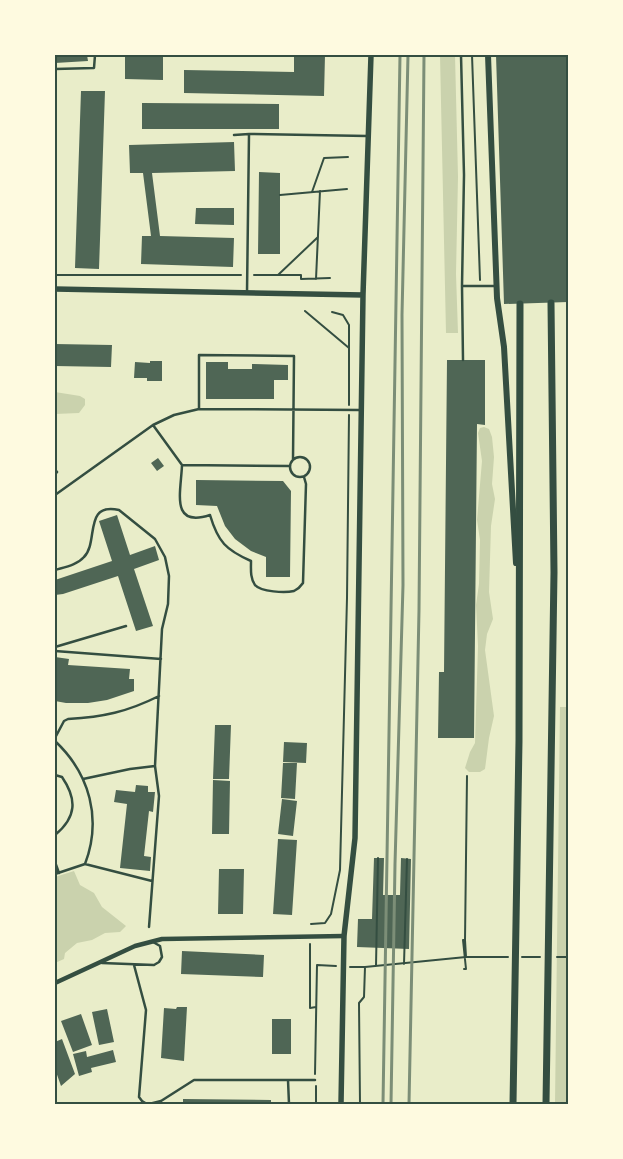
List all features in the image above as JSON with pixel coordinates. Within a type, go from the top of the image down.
[{"type":"main road","points":[[488,55],[496,286],[504,347],[519,615]]},
{"type":"main road","points":[[546,1104],[554,582],[551,303]]},
{"type":"main road","points":[[513,1104],[519,615],[520,304]]},
{"type":"street","points":[[341,1104],[344,936],[355,838],[363,295],[371,55]]},
{"type":"street","points":[[55,290],[363,295]]},
{"type":"street","points":[[55,983],[135,946],[148,942],[176,938],[344,936]]},
{"type":"lane","points":[[55,69],[94,68],[95,55]]},
{"type":"lane","points":[[461,55],[464,176],[462,286],[464,360]]},
{"type":"lane","points":[[247,293],[249,134]]},
{"type":"lane","points":[[234,135],[368,136]]},
{"type":"lane","points":[[462,286],[496,286]]},
{"type":"lane","points":[[198,409],[199,355],[294,356],[293,459],[290,466],[292,474],[304,477]]},
{"type":"lane","points":[[55,495],[154,425],[174,416],[198,409],[362,410]]},
{"type":"lane","points":[[154,425],[182,465],[181,507],[184,515],[198,519],[210,515],[215,531],[224,545],[237,555],[251,561],[252,577],[254,584],[259,589],[267,591],[293,591],[303,583],[306,484],[304,477]]},
{"type":"lane","points":[[293,459],[301,457],[308,461],[310,468],[304,477]]},
{"type":"lane","points":[[182,465],[290,466]]},
{"type":"lane","points":[[55,470],[57,472],[55,474]]},
{"type":"lane","points":[[55,570],[78,562],[86,556],[91,545],[93,522],[103,510],[112,508],[119,510],[155,539],[165,557],[169,576],[168,604],[162,629],[155,766],[158,796],[149,927]]},
{"type":"lane","points":[[55,649],[126,626]]},
{"type":"lane","points":[[55,649],[161,659]]},
{"type":"lane","points":[[85,864],[92,842],[93,820],[88,790],[68,753],[55,740],[64,722],[68,719],[119,713],[159,696]]},
{"type":"lane","points":[[83,779],[130,768],[155,766]]},
{"type":"lane","points":[[55,775],[62,776],[70,788],[73,800],[71,817],[55,835]]},
{"type":"lane","points":[[55,862],[57,873],[85,864],[152,881]]},
{"type":"lane","points":[[95,964],[112,962],[154,965],[162,957],[160,946],[148,942]]},
{"type":"lane","points":[[134,965],[146,1010],[139,1097],[142,1101],[148,1104],[161,1103],[194,1080],[316,1080]]},
{"type":"lane","points":[[288,1080],[289,1104]]},
{"type":"path","points":[[472,55],[481,286]]},
{"type":"path","points":[[312,192],[324,158],[348,157]]},
{"type":"path","points":[[280,195],[347,189]]},
{"type":"path","points":[[316,279],[320,191]]},
{"type":"path","points":[[278,275],[318,236]]},
{"type":"path","points":[[55,274],[300,275],[301,279],[330,278]]},
{"type":"path","points":[[304,311],[350,348]]},
{"type":"path","points":[[311,924],[325,923],[331,914],[340,870],[347,598],[350,348],[349,324],[343,315],[332,312]]},
{"type":"path","points":[[464,940],[466,970],[464,969],[464,940],[467,776]]},
{"type":"path","points":[[376,966],[378,858]]},
{"type":"path","points":[[404,964],[407,859]]},
{"type":"path","points":[[310,944],[310,1008],[316,1007]]},
{"type":"path","points":[[346,966],[365,967],[465,957]]},
{"type":"path","points":[[316,1104],[316,966],[336,966]]},
{"type":"path","points":[[360,1104],[359,1003],[364,997],[365,967]]},
{"type":"green space","points":[[440,55],[455,55],[458,177],[456,274],[458,333],[446,333]]},
{"type":"green space","points":[[55,392],[80,396],[85,399],[85,405],[79,413],[55,414]]},
{"type":"green space","points":[[480,428],[489,429],[492,437],[494,457],[492,484],[495,499],[491,526],[489,592],[493,619],[487,634],[485,650],[494,716],[485,769],[480,772],[469,772],[465,768],[475,743],[478,646],[476,605],[479,584],[480,540],[477,520],[482,461],[478,433]]},
{"type":"green space","points":[[560,707],[568,707],[568,1104],[555,1104]]},
{"type":"green space","points":[[74,871],[80,885],[94,893],[102,907],[126,926],[120,932],[105,933],[92,940],[77,943],[65,953],[64,959],[55,963],[55,877]]},
{"type":"building","points":[[55,55],[87,55],[88,61],[55,63]]},
{"type":"building","points":[[125,55],[163,55],[163,80],[125,79]]},
{"type":"building","points":[[294,55],[325,55],[324,96],[184,93],[184,70],[294,72]]},
{"type":"building","points":[[496,55],[568,55],[568,302],[504,304]]},
{"type":"building","points":[[81,91],[105,91],[99,269],[75,268]]},
{"type":"building","points":[[142,103],[279,104],[279,129],[142,129]]},
{"type":"building","points":[[234,142],[235,171],[152,173],[160,236],[234,238],[233,267],[141,264],[142,236],[151,236],[143,173],[130,173],[129,145]]},
{"type":"building","points":[[259,172],[280,173],[280,254],[258,254]]},
{"type":"building","points":[[196,208],[234,208],[234,225],[195,224]]},
{"type":"building","points":[[55,344],[112,345],[111,367],[55,366]]},
{"type":"building","points":[[447,360],[485,360],[485,425],[477,424],[474,738],[438,738],[439,672],[444,672]]},
{"type":"building","points":[[150,361],[162,361],[162,381],[147,381],[147,378],[134,378],[135,362],[150,363]]},
{"type":"building","points":[[206,362],[228,362],[228,369],[252,369],[252,364],[288,365],[288,380],[274,380],[274,399],[206,399]]},
{"type":"building","points":[[158,458],[164,466],[157,471],[151,463]]},
{"type":"building","points":[[196,480],[283,481],[291,491],[290,577],[266,577],[266,557],[251,551],[235,539],[225,526],[217,506],[196,505]]},
{"type":"building","points":[[117,515],[130,555],[155,546],[159,560],[134,569],[153,626],[136,631],[118,576],[55,595],[55,580],[112,561],[99,521]]},
{"type":"building","points":[[55,657],[69,659],[68,665],[130,669],[129,679],[134,679],[134,691],[107,700],[88,703],[55,701]]},
{"type":"building","points":[[215,725],[231,725],[229,779],[213,779]]},
{"type":"building","points":[[284,742],[307,743],[306,763],[283,762]]},
{"type":"building","points":[[283,763],[297,763],[295,799],[281,798]]},
{"type":"building","points":[[213,780],[230,781],[229,834],[212,834]]},
{"type":"building","points":[[136,785],[148,786],[148,792],[155,792],[153,812],[149,811],[144,856],[151,857],[150,871],[120,868],[127,804],[114,802],[116,790],[135,792]]},
{"type":"building","points":[[282,799],[297,801],[293,836],[278,834]]},
{"type":"building","points":[[278,839],[297,840],[292,915],[273,914]]},
{"type":"building","points":[[374,858],[384,858],[383,895],[400,895],[401,858],[411,859],[409,949],[357,947],[358,919],[372,919]]},
{"type":"building","points":[[219,869],[244,869],[243,914],[218,914]]},
{"type":"building","points":[[182,951],[264,955],[263,977],[181,974]]},
{"type":"building","points":[[177,1007],[187,1007],[184,1061],[161,1058],[164,1008],[176,1009]]},
{"type":"building","points":[[107,1009],[114,1042],[99,1045],[92,1012]]},
{"type":"building","points":[[81,1014],[92,1045],[73,1052],[61,1021]]},
{"type":"building","points":[[272,1019],[291,1019],[291,1054],[272,1054]]},
{"type":"building","points":[[62,1039],[75,1074],[61,1086],[55,1069],[55,1042]]},
{"type":"building","points":[[113,1050],[116,1062],[91,1068],[92,1072],[79,1076],[73,1054],[86,1051],[87,1057]]},
{"type":"building","points":[[183,1099],[271,1100],[271,1104],[183,1104]]},
{"type":"railway","points":[[383,1104],[400,55]]},
{"type":"railway","points":[[391,1104],[395,864],[403,585],[402,315],[408,55]]},
{"type":"railway","points":[[409,1104],[419,610],[424,55]]}]
